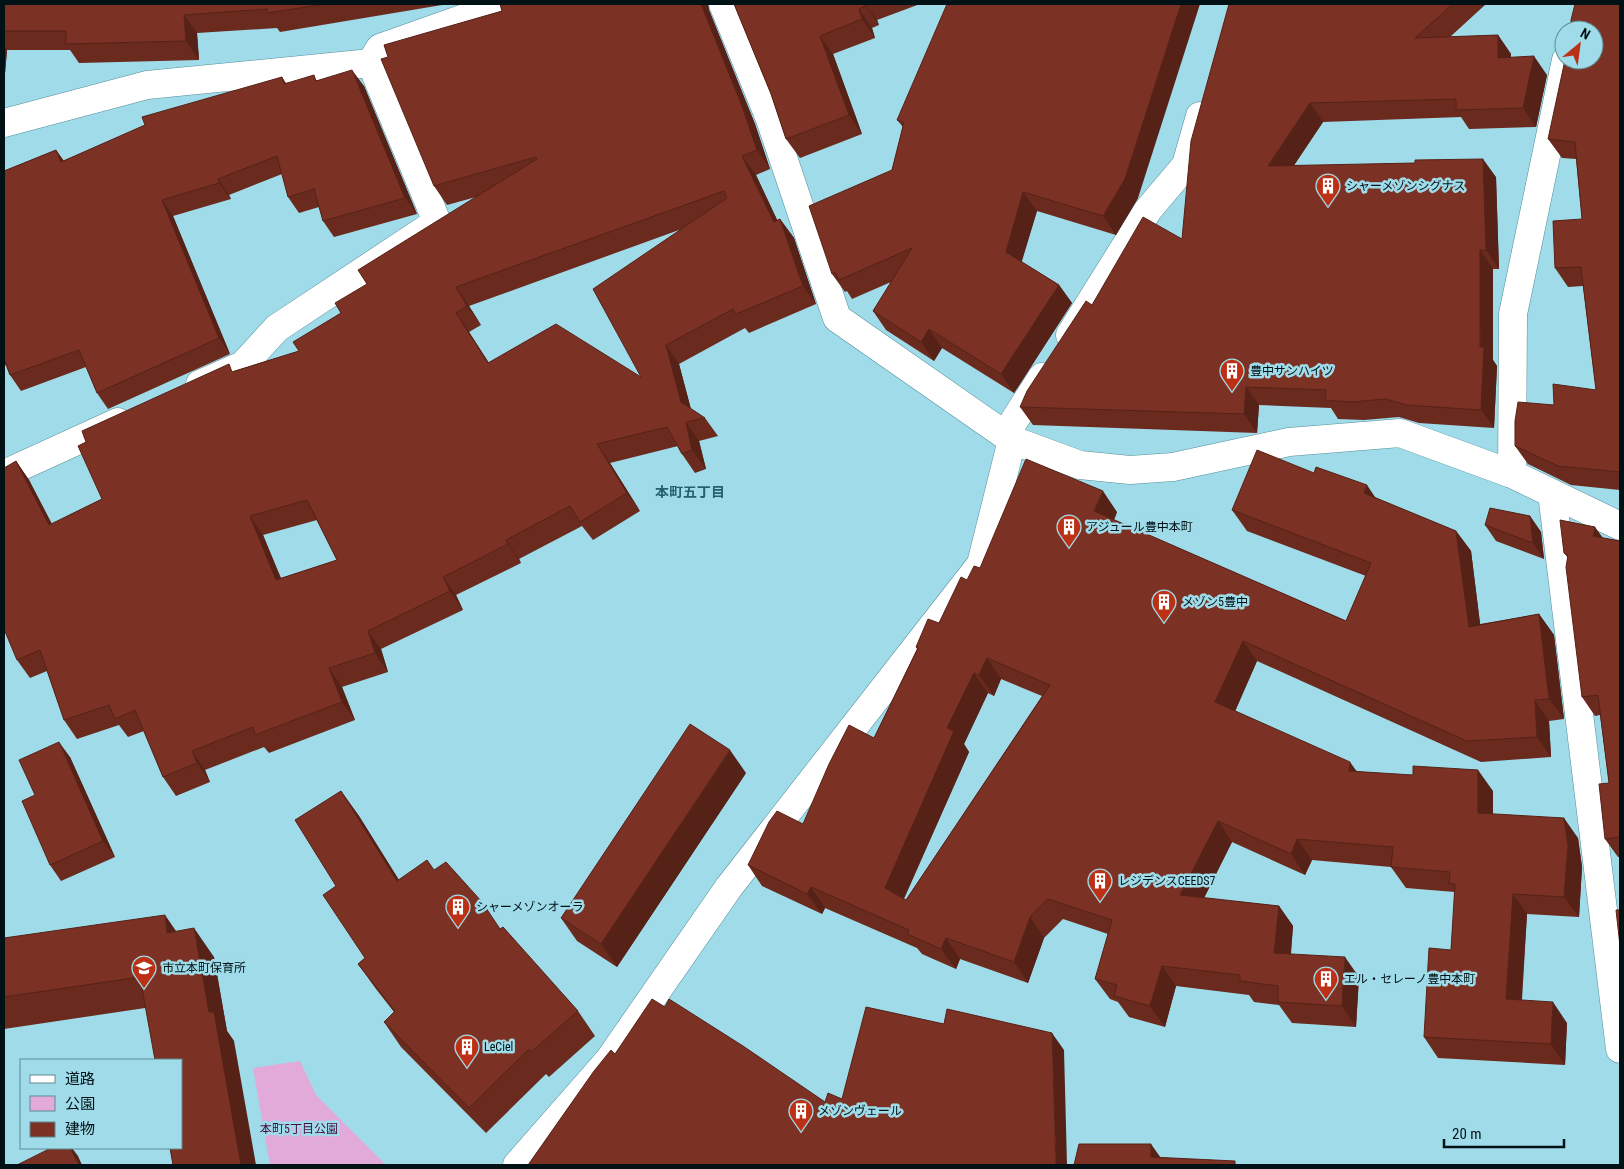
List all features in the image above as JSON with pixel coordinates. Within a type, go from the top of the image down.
[{"type":"street","points":[[371,63],[380,48],[504,4]]},
{"type":"street","points":[[723,4],[770,119],[837,318],[1009,437],[1080,465],[1130,470],[1173,467],[1289,442],[1400,433],[1512,474],[1620,526]]},
{"type":"street","points":[[4,123],[146,85],[371,63]]},
{"type":"street","points":[[181,393],[243,365],[277,328],[436,222],[371,63]]},
{"type":"street","points":[[1512,474],[1513,314],[1564,70]]},
{"type":"street","points":[[517,1165],[609,1060],[730,887],[981,564],[1009,437],[1148,210],[1186,165],[1207,89]]},
{"type":"street","points":[[4,474],[137,413]]},
{"type":"street","points":[[1552,493],[1620,1049]]},
{"type":"green space","name":"本町5丁目公園","points":[[300,1061],[316,1095],[386,1165],[270,1165],[253,1068]]},
{"type":"building","points":[[4,4],[325,4],[267,13],[267,9],[184,15],[186,41],[66,44],[66,31],[4,31]]},
{"type":"building","points":[[500,4],[701,4],[742,106],[757,150],[742,156],[774,222],[780,219],[803,286],[736,314],[733,309],[666,345],[681,402],[705,418],[686,422],[692,450],[682,454],[667,427],[597,444],[627,493],[580,522],[570,506],[506,540],[508,544],[443,577],[450,591],[368,631],[375,653],[329,668],[342,702],[255,735],[253,727],[192,751],[197,763],[163,777],[135,710],[115,719],[109,705],[64,720],[40,650],[17,660],[4,629],[4,468],[16,461],[49,525],[102,499],[78,446],[86,442],[82,431],[229,364],[232,372],[299,351],[293,342],[341,313],[335,303],[367,284],[358,270],[537,159],[536,157],[434,186],[381,59],[388,57],[384,45],[502,11]],"holes":[[[724,191],[727,198],[593,289],[641,377],[556,324],[488,363],[456,313],[467,306],[456,287]],[[307,500],[337,560],[276,580],[250,516]]]},
{"type":"building","points":[[734,4],[865,4],[866,6],[859,9],[862,19],[820,36],[849,115],[786,139],[771,94]]},
{"type":"building","points":[[947,4],[1181,4],[1125,179],[1103,216],[1023,192],[1006,252],[1059,285],[1001,374],[929,329],[921,342],[873,311],[912,248],[839,280],[835,272],[832,274],[809,206],[892,170],[904,122],[897,120]]},
{"type":"building","points":[[1229,4],[1453,4],[1415,38],[1498,35],[1498,58],[1534,56],[1523,108],[1456,110],[1456,99],[1310,103],[1268,166],[1415,163],[1415,160],[1483,159],[1486,250],[1480,250],[1480,347],[1484,347],[1481,410],[1406,405],[1386,399],[1351,402],[1325,400],[1326,390],[1246,387],[1244,414],[1020,407],[1027,391],[1086,301],[1092,305],[1143,217],[1182,239],[1191,141]]},
{"type":"building","points":[[1575,4],[1620,4],[1620,472],[1558,466],[1515,446],[1515,421],[1518,402],[1554,405],[1553,384],[1596,390],[1581,267],[1555,268],[1553,221],[1582,219],[1575,142],[1548,139],[1563,70],[1604,70],[1604,20],[1571,20]]},
{"type":"building","points":[[352,70],[405,198],[323,221],[314,189],[288,197],[277,156],[218,179],[219,183],[162,200],[219,338],[97,393],[79,350],[10,375],[4,359],[4,171],[56,150],[61,162],[145,125],[142,117],[282,77],[284,84],[314,75],[316,81]]},
{"type":"building","points":[[1257,450],[1314,473],[1316,467],[1367,485],[1364,493],[1456,531],[1469,627],[1539,614],[1549,699],[1535,700],[1537,737],[1467,741],[1243,641],[1215,702],[1350,762],[1349,771],[1413,775],[1413,766],[1478,770],[1478,813],[1564,818],[1568,846],[1564,897],[1513,894],[1506,999],[1553,1002],[1551,1044],[1424,1037],[1429,948],[1451,950],[1455,884],[1449,883],[1450,872],[1391,867],[1393,847],[1297,839],[1291,854],[1218,821],[1180,895],[1279,906],[1274,953],[1345,957],[1342,1006],[1278,1002],[1278,986],[1240,981],[1240,975],[1162,966],[1150,1006],[1114,996],[1117,985],[1095,979],[1112,920],[1048,899],[1030,917],[1014,962],[946,938],[941,949],[907,934],[909,930],[811,887],[807,894],[748,865],[769,822],[777,811],[803,824],[829,764],[849,725],[874,738],[918,648],[916,647],[928,619],[939,623],[961,577],[967,580],[974,566],[980,568],[1026,459],[1103,491],[1094,511],[1346,621],[1371,563],[1232,510]],"holes":[[[987,658],[1050,685],[906,900],[885,888],[954,731],[947,728],[974,673],[979,675]]]},
{"type":"building","points":[[1490,508],[1530,516],[1533,543],[1485,525]]},
{"type":"building","points":[[1560,520],[1595,527],[1593,536],[1620,541],[1620,837],[1605,839],[1599,784],[1609,783],[1598,695],[1582,697],[1566,567],[1568,555],[1564,553]]},
{"type":"building","points":[[690,724],[730,750],[601,944],[561,918]]},
{"type":"building","points":[[59,742],[103,841],[50,865],[22,801],[35,795],[19,760]]},
{"type":"building","points":[[341,791],[397,881],[427,860],[434,870],[446,862],[482,902],[500,929],[503,927],[578,1011],[531,1052],[529,1049],[469,1108],[384,1022],[395,1011],[358,964],[365,958],[323,895],[336,886],[295,820]]},
{"type":"building","points":[[1616,910],[1620,910],[1620,946]]},
{"type":"building","points":[[165,915],[167,933],[194,928],[209,1012],[214,1012],[241,1165],[173,1165],[170,1149],[182,1149],[182,1059],[155,1059],[140,977],[4,997],[4,938]]},
{"type":"building","points":[[652,999],[665,1007],[669,999],[743,1046],[825,1102],[828,1093],[842,1099],[866,1007],[944,1024],[947,1009],[1052,1033],[1056,1165],[528,1165],[594,1071],[611,1050],[615,1054]]},
{"type":"building","points":[[1079,1144],[1151,1144],[1151,1157],[1235,1161],[1235,1165],[1074,1165]]},
{"type":"building","points":[[49,1149],[71,1149],[79,1165],[17,1165]]},
{"type":"place","name":"シャーメゾンシグナス","points":[[1328,207]]},
{"type":"place","name":"豊中サンハイツ","points":[[1232,392]]},
{"type":"place","name":"アジュール豊中本町","points":[[1069,548]]},
{"type":"place","name":"メゾン5豊中","points":[[1164,623]]},
{"type":"place","name":"レジデンスCEEDS7","points":[[1100,902]]},
{"type":"place","name":"シャーメゾンオーラ","points":[[458,928]]},
{"type":"place","name":"市立本町保育所","points":[[144,989]]},
{"type":"place","name":"エル・セレーノ豊中本町","points":[[1326,1000]]},
{"type":"place","name":"LeCiel","points":[[467,1068]]},
{"type":"place","name":"メゾンヴェール","points":[[801,1132]]},
{"type":"district","name":"本町五丁目","points":[[690,492]]}]
